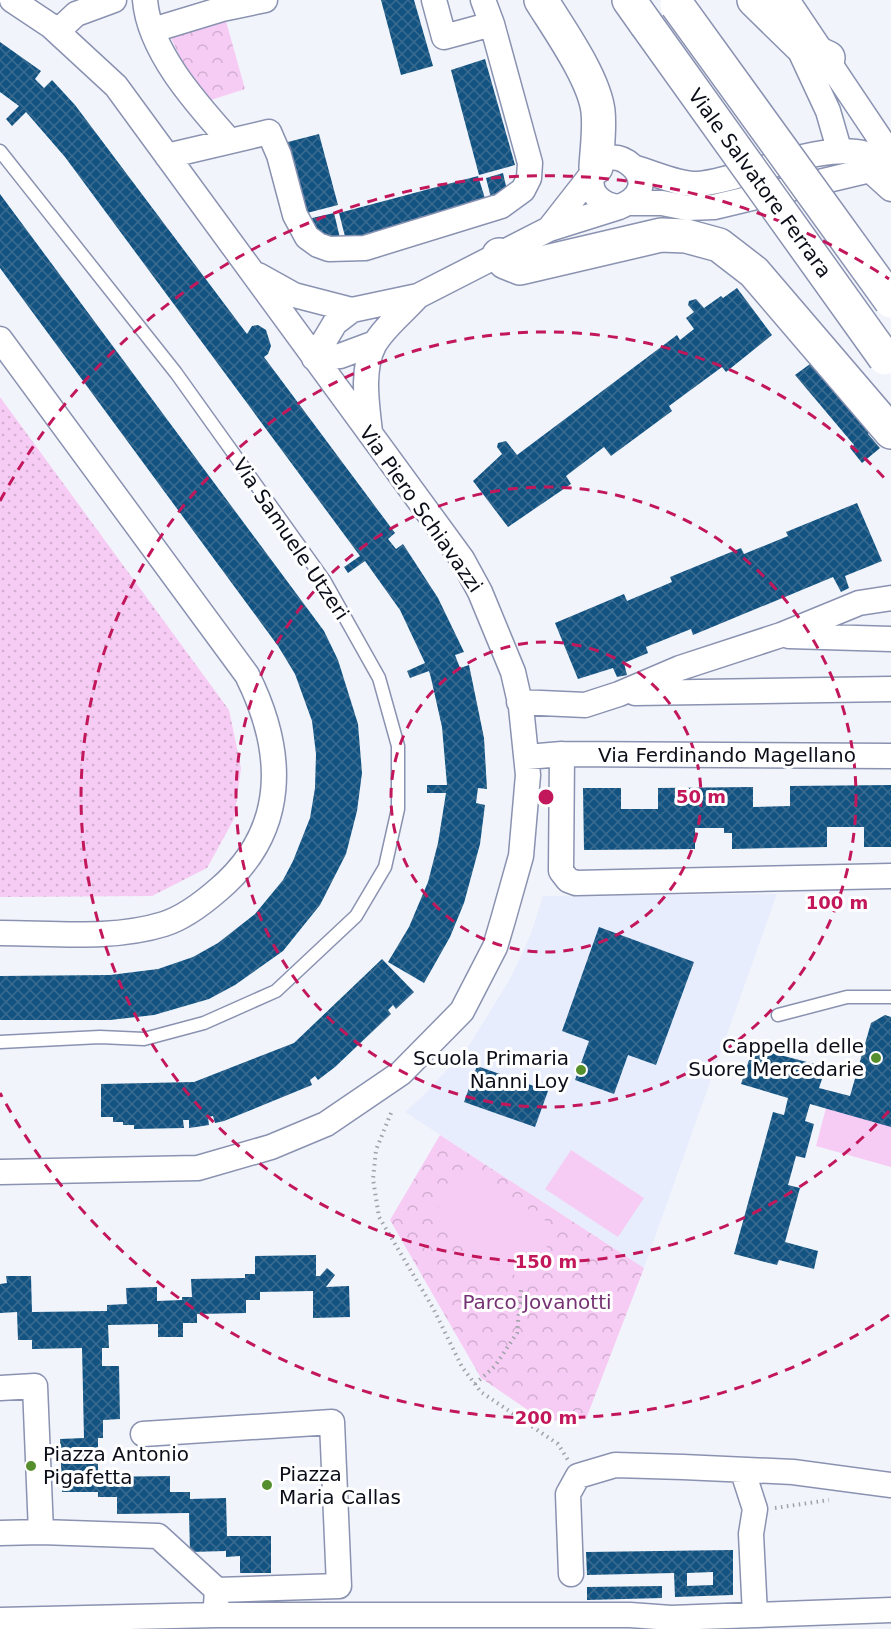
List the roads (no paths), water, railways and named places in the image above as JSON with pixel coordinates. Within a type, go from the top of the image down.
[{"type":"highway","points":[[541,0],[571,50],[595,98],[598,113],[594,170]]},
{"type":"highway","points":[[754,0],[796,41],[828,58]]},
{"type":"highway","name":"Viale Salvatore Ferrara","points":[[675,2],[891,301]]},
{"type":"highway","name":"Viale Salvatore Ferrara","points":[[637,12],[888,362]]},
{"type":"highway","points":[[499,255],[506,262],[520,268],[661,235],[686,236],[719,245],[754,272],[891,432]]},
{"type":"street","name":"Via Piero Schiavazzi","points":[[0,1172],[198,1168],[271,1147],[326,1124],[401,1073],[462,1011],[495,947],[521,856],[528,775],[513,672],[480,592],[462,559],[116,86],[58,32],[12,0]]},
{"type":"street","points":[[58,32],[76,14],[114,0]]},
{"type":"street","points":[[145,0],[146,14],[159,46],[195,101],[229,140]]},
{"type":"street","points":[[153,30],[220,5],[265,0]]},
{"type":"street","points":[[434,0],[444,37],[492,24]]},
{"type":"street","points":[[166,156],[269,132],[279,155],[295,215],[307,237],[329,249],[365,248],[501,206],[523,189],[529,178],[530,163],[492,24],[483,0]]},
{"type":"street","points":[[777,0],[828,111],[839,149]]},
{"type":"street","points":[[787,0],[828,58],[882,157],[891,189]]},
{"type":"street","points":[[549,229],[594,170],[604,160],[614,157],[625,159],[636,168],[696,184],[839,149],[882,157]]},
{"type":"street","points":[[594,170],[591,185],[595,196],[606,205],[662,203],[687,208],[714,207],[882,157]]},
{"type":"street","points":[[250,271],[294,295],[352,310],[418,297],[549,229],[625,205],[638,193],[640,185],[636,168]]},
{"type":"street","points":[[370,434],[366,398],[368,362],[375,343],[418,297]]},
{"type":"street","points":[[314,358],[335,323],[352,310]]},
{"type":"street","points":[[0,339],[247,675],[263,707],[272,738],[274,774],[273,799],[265,825],[252,851],[234,876],[189,911],[166,924],[131,931],[0,933]]},
{"type":"street","points":[[314,358],[340,356],[375,343]]},
{"type":"street","points":[[519,702],[585,705],[619,694],[680,668],[781,635],[860,603],[891,598]]},
{"type":"street","points":[[781,635],[891,639]]},
{"type":"street","points":[[619,694],[891,689]]},
{"type":"street","points":[[562,754],[561,871],[568,879],[576,883],[891,876]]},
{"type":"street","name":"Via Ferdinando Magellano","points":[[527,757],[562,754],[891,756]]},
{"type":"street","points":[[0,1388],[35,1386],[41,1532]]},
{"type":"street","points":[[142,1434],[332,1422],[340,1615]]},
{"type":"street","points":[[572,1574],[568,1494],[578,1476],[615,1465],[743,1472],[793,1472],[891,1485]]},
{"type":"street","points":[[743,1472],[755,1509],[751,1534],[746,1620]]},
{"type":"street","points":[[0,1533],[158,1536],[217,1590],[339,1586]]},
{"type":"street","points":[[217,1590],[217,1622]]},
{"type":"street","points":[[0,1620],[217,1622],[340,1615],[630,1615],[746,1620],[891,1611]]},
{"type":"street","points":[[521,1629],[632,1628],[671,1618]]},
{"type":"lane","name":"Via Samuele Utzeri","points":[[0,151],[177,373],[324,580],[379,678],[398,746],[398,809],[385,867],[356,916],[276,991],[204,1023],[144,1039],[100,1037],[0,1042]]},
{"type":"lane","points":[[778,1015],[847,997],[891,997]]},
{"type":"place","name":"Cappella delle Suore Mercedarie","points":[[876,1058]]},
{"type":"place","name":"Scuola Primaria Nanni Loy","points":[[581,1070]]},
{"type":"place","name":"Piazza Antonio Pigafetta","points":[[31,1466]]},
{"type":"place","name":"Piazza Maria Callas","points":[[267,1485]]},
{"type":"park label","name":"Parco Jovanotti","points":[[537,1302]]}]
